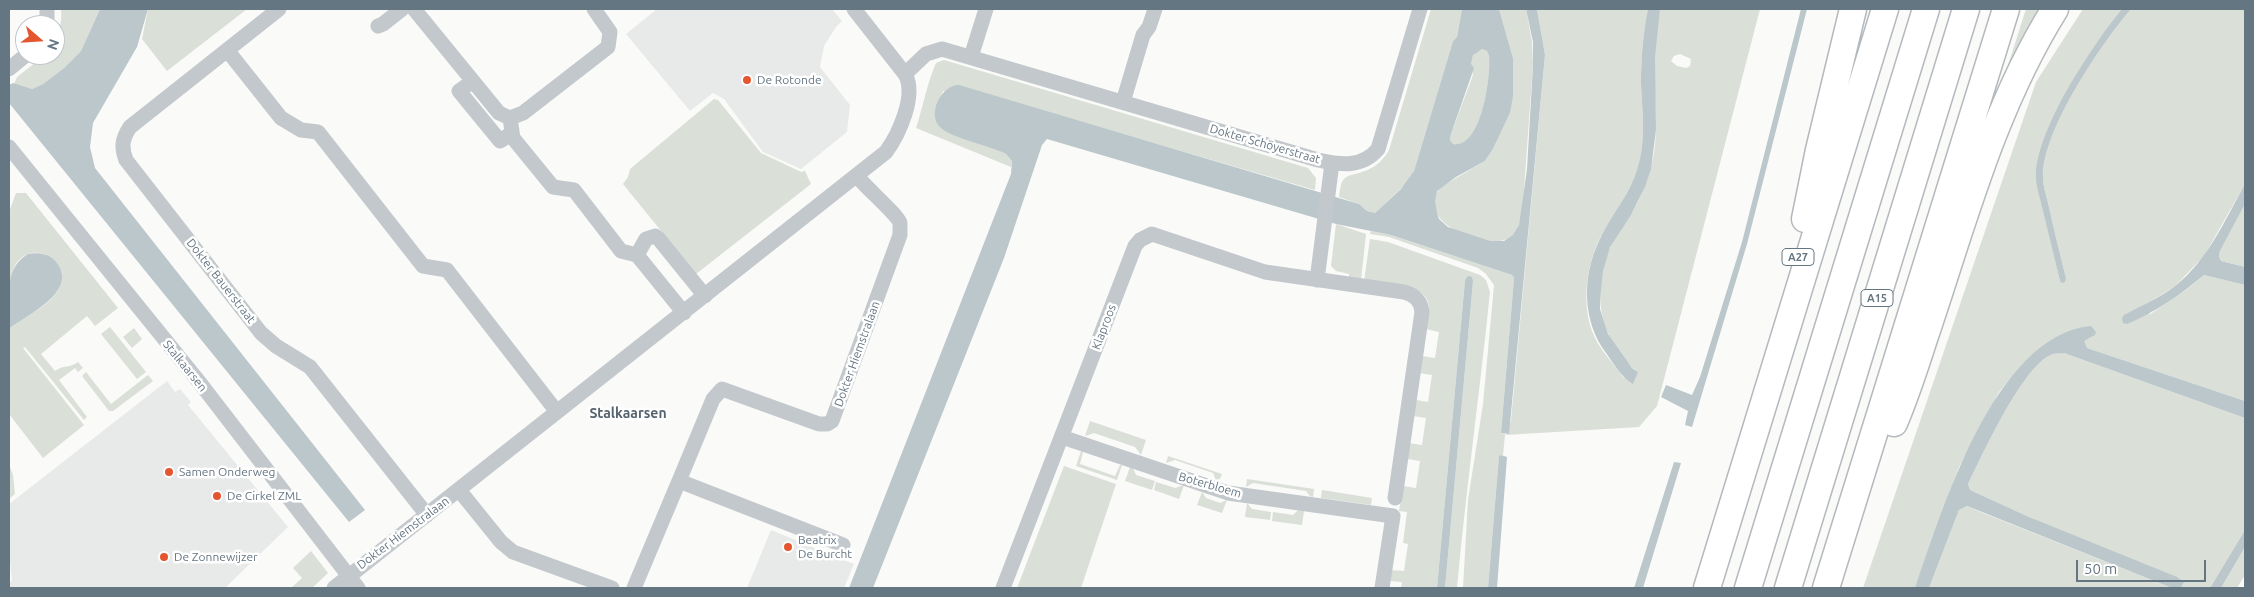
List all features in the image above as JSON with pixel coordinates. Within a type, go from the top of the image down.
[{"type":"highway","name":"A27","points":[[1776,365],[1819,150],[1853,9]]},
{"type":"highway","points":[[1707,588],[1885,9]]},
{"type":"highway","points":[[1748,588],[1926,9]]},
{"type":"highway","name":"A15","points":[[1788,588],[1966,9]]},
{"type":"highway","points":[[1829,578],[2006,9]]},
{"type":"highway","points":[[1829,578],[1902,404],[1982,166],[2017,76],[2035,40],[2055,9]]},
{"type":"street","name":"Dokter Bauerstraat","points":[[279,9],[130,127],[122,144],[126,160],[261,333],[276,346],[310,367],[427,515]]},
{"type":"street","points":[[378,26],[402,9]]},
{"type":"street","points":[[414,9],[499,113],[511,125],[513,138],[553,187],[574,190],[622,251],[637,255],[684,313]]},
{"type":"street","points":[[473,81],[459,91],[500,141],[511,125],[523,113],[608,47],[610,32],[594,9]]},
{"type":"street","points":[[854,9],[905,74]]},
{"type":"street","points":[[971,57],[986,9]]},
{"type":"street","points":[[1123,102],[1143,34],[1149,27],[1155,9]]},
{"type":"street","name":"Dokter Schöyerstraat","points":[[905,74],[926,54],[942,49],[1332,163],[1360,163],[1370,158],[1378,149],[1420,9]]},
{"type":"street","points":[[227,50],[281,118],[302,130],[318,132],[423,266],[447,270],[557,412]]},
{"type":"street","name":"Dokter Hiemstralaan","points":[[334,588],[886,152],[898,133],[910,92],[905,74]]},
{"type":"street","name":"Stalkaarsen","points":[[12,156],[200,383],[358,588]]},
{"type":"street","points":[[1317,280],[1332,163]]},
{"type":"street","name":"Dokter Hiemstralaan","points":[[634,588],[713,399],[722,389],[819,424],[827,424],[832,421],[900,234],[900,223],[894,213],[880,202],[857,176]]},
{"type":"street","points":[[637,255],[646,239],[655,236],[705,296]]},
{"type":"street","name":"Klaproos","points":[[1003,588],[1135,246],[1145,236],[1158,236],[1265,272],[1412,294],[1421,306],[1422,312],[1395,498]]},
{"type":"street","name":"Boterbloem","points":[[1062,437],[1228,492],[1393,516],[1382,588]]},
{"type":"street","points":[[679,482],[843,545]]},
{"type":"street","name":"Dokter Hiemstralaan","points":[[459,490],[501,542],[513,552],[612,588]]},
{"type":"shaded area","points":[[61,9],[100,9],[81,51],[64,68],[43,84],[32,89],[14,84],[17,77],[32,65],[65,65],[65,15],[61,15]]},
{"type":"shaded area","points":[[100,9],[148,9],[137,47],[93,123],[90,147],[95,168],[365,510],[349,522],[9,103],[9,85],[13,83],[32,89],[43,84],[64,68],[81,51]]},
{"type":"shaded area","points":[[148,9],[247,9],[167,71],[142,39]]},
{"type":"shaded area","name":"De Rotonde","points":[[657,9],[832,9],[842,21],[824,46],[820,67],[850,105],[847,132],[801,169],[763,152],[724,99],[713,93],[690,111],[626,34]]},
{"type":"shaded area","points":[[1431,9],[1462,9],[1457,37],[1453,41],[1414,171],[1409,181],[1375,213],[1367,211],[1359,204],[1339,197],[1341,185],[1346,177],[1375,166],[1389,150]]},
{"type":"shaded area","points":[[1462,9],[1499,9],[1513,58],[1513,96],[1510,113],[1493,149],[1485,161],[1456,177],[1437,191],[1435,201],[1439,219],[1448,227],[1490,241],[1504,241],[1513,235],[1519,225],[1527,169],[1533,65],[1533,42],[1526,9],[1537,9],[1545,55],[1509,434],[1501,433],[1514,278],[1512,275],[1391,235],[1336,224],[1047,139],[1042,145],[1004,258],[873,588],[849,588],[1011,174],[1012,161],[1006,154],[954,135],[941,128],[935,116],[935,109],[941,95],[946,90],[952,86],[959,85],[1359,204],[1367,211],[1375,213],[1401,189],[1414,171],[1453,41],[1457,37]],"holes":[[[1482,49],[1487,51],[1489,56],[1488,78],[1483,109],[1478,123],[1471,135],[1463,142],[1453,144],[1450,140],[1451,134],[1474,68],[1471,64],[1473,55]]]},
{"type":"shaded area","points":[[1499,9],[1526,9],[1532,42],[1533,64],[1523,203],[1520,220],[1518,228],[1513,235],[1503,240],[1489,241],[1473,238],[1458,232],[1444,223],[1436,212],[1434,200],[1441,187],[1485,161],[1493,149],[1510,113],[1513,58]]},
{"type":"shaded area","points":[[1537,9],[1648,9],[1642,56],[1643,136],[1639,164],[1627,194],[1604,231],[1593,254],[1586,293],[1592,331],[1602,349],[1624,378],[1638,372],[1625,360],[1607,331],[1602,314],[1601,279],[1604,261],[1611,245],[1640,199],[1652,161],[1656,125],[1654,60],[1660,9],[1760,9],[1657,406],[1639,427],[1507,435],[1511,420],[1545,55]],"holes":[[[1680,54],[1691,59],[1690,66],[1686,68],[1677,66],[1671,61],[1674,56]]]},
{"type":"shaded area","points":[[1648,9],[1660,9],[1655,57],[1656,130],[1651,169],[1645,187],[1631,215],[1610,247],[1603,271],[1600,299],[1600,309],[1608,334],[1632,368],[1638,372],[1633,384],[1618,370],[1598,340],[1592,327],[1587,298],[1587,283],[1593,255],[1599,241],[1629,189],[1638,167],[1643,127],[1641,65]]},
{"type":"shaded area","points":[[1801,9],[1807,9],[1747,244],[1692,427],[1685,425],[1688,411],[1661,397],[1666,385],[1692,395],[1700,377],[1742,242]]},
{"type":"shaded area","points":[[2026,9],[2049,9],[1987,131]]},
{"type":"shaded area","points":[[2083,9],[2122,9],[2076,75],[2044,141],[2038,189],[2060,281],[2066,278],[2044,184],[2045,158],[2062,113],[2104,44],[2131,9],[2245,9],[2245,184],[2204,256],[2175,286],[2153,300],[2149,315],[2186,290],[2204,275],[2245,285],[2245,401],[2087,348],[2083,341],[2095,335],[2022,364],[1999,392],[1959,467],[1915,588],[1863,588],[2036,82]]},
{"type":"shaded area","points":[[2122,9],[2131,9],[2104,44],[2075,89],[2052,136],[2045,158],[2044,184],[2066,278],[2065,282],[2062,283],[2037,184],[2038,158],[2055,113],[2068,89],[2096,44]]},
{"type":"shaded area","points":[[1482,49],[1487,51],[1489,56],[1488,79],[1483,109],[1478,124],[1471,135],[1463,143],[1453,144],[1450,140],[1451,134],[1473,75],[1471,64],[1473,55]]},
{"type":"shaded area","points":[[944,60],[1308,168],[1316,178],[1315,190],[1116,132],[943,91],[935,111],[957,136],[993,147],[1006,154],[1012,161],[1011,167],[916,128],[936,63]]},
{"type":"shaded area","points":[[714,99],[718,100],[761,153],[801,172],[805,171],[811,184],[696,274],[623,184],[628,177],[630,169]]},
{"type":"shaded area","points":[[2245,184],[2245,204],[2220,251],[2219,257],[2221,261],[2245,267],[2245,285],[2204,275],[2158,308],[2127,324],[2123,323],[2122,318],[2124,315],[2157,298],[2187,276],[2215,239]]},
{"type":"shaded area","points":[[16,193],[26,193],[118,308],[95,326],[87,316],[41,354],[55,371],[78,362],[83,368],[78,372],[75,368],[59,380],[87,417],[84,420],[25,347],[23,348],[84,425],[43,458],[9,414],[9,329],[52,298],[61,283],[61,274],[53,260],[45,255],[37,253],[28,254],[16,264],[9,283],[9,212]]},
{"type":"shaded area","points":[[2245,204],[2245,267],[2221,261],[2219,258],[2220,251]]},
{"type":"shaded area","points":[[1336,224],[1366,234],[1361,280],[1349,278],[1349,274],[1336,271],[1331,266]]},
{"type":"shaded area","points":[[1371,231],[1391,235],[1512,275],[1514,278],[1501,433],[1507,435],[1505,435],[1503,455],[1499,456],[1488,588],[1463,588],[1468,500],[1483,404],[1494,285],[1486,274],[1478,268],[1389,237],[1370,234]]},
{"type":"shaded area","points":[[1370,239],[1388,242],[1480,275],[1486,280],[1490,292],[1457,588],[1445,588],[1473,282],[1468,277],[1465,280],[1437,588],[1401,588],[1402,582],[1389,581],[1390,570],[1404,571],[1408,544],[1403,543],[1407,512],[1399,511],[1403,486],[1416,488],[1420,461],[1407,459],[1409,443],[1422,445],[1426,418],[1413,416],[1416,400],[1428,402],[1432,375],[1419,373],[1422,356],[1435,358],[1439,332],[1426,329],[1429,305],[1424,295],[1410,287],[1391,283],[1364,281]]},
{"type":"shaded area","points":[[28,254],[44,254],[53,259],[62,273],[61,283],[56,293],[48,302],[9,329],[8,298],[11,278],[14,269]]},
{"type":"shaded area","points":[[1468,276],[1472,277],[1473,282],[1445,588],[1437,588],[1465,280]]},
{"type":"shaded area","points":[[2091,326],[2096,332],[2095,335],[2084,341],[2087,348],[2245,401],[2245,418],[2064,353],[2053,354],[2041,361],[2029,375],[2004,412],[1968,484],[1970,490],[2029,517],[2177,577],[2184,582],[2181,587],[2172,588],[1967,506],[1959,510],[1929,588],[1915,588],[1957,474],[1977,432],[2000,393],[2026,360],[2057,337]]},
{"type":"shaded area","points":[[110,327],[146,372],[137,379],[101,334]]},
{"type":"shaded area","points":[[134,328],[142,339],[132,348],[123,337]]},
{"type":"shaded area","points":[[2064,353],[2245,418],[2245,530],[2210,588],[2177,588],[2181,587],[1970,490],[1968,484],[2004,412],[2017,392],[2041,361],[2053,354]]},
{"type":"shaded area","points":[[86,372],[111,404],[148,375],[153,381],[113,411],[109,411],[82,376]]},
{"type":"shaded area","points":[[167,381],[175,392],[180,389],[191,402],[188,405],[288,527],[225,588],[9,588],[9,583],[12,580],[9,553],[9,504]]},
{"type":"shaded area","points":[[1090,421],[1146,440],[1141,455],[1135,447],[1094,433],[1085,436]]},
{"type":"shaded area","points":[[1081,451],[1083,452],[1080,464],[1115,476],[1120,465],[1122,465],[1117,480],[1076,466]]},
{"type":"shaded area","points":[[1168,456],[1222,474],[1219,481],[1216,480],[1213,473],[1175,460],[1166,463]]},
{"type":"shaded area","points":[[1499,456],[1507,457],[1497,588],[1488,588]]},
{"type":"shaded area","points":[[1674,462],[1681,463],[1643,588],[1634,588]]},
{"type":"shaded area","points":[[9,464],[13,475],[15,494],[9,499]]},
{"type":"shaded area","points":[[1064,466],[1116,484],[1081,588],[1017,588]]},
{"type":"shaded area","points":[[1130,467],[1133,468],[1136,475],[1155,481],[1152,490],[1125,481]]},
{"type":"shaded area","points":[[1247,479],[1314,489],[1313,497],[1306,491],[1253,483],[1246,487]]},
{"type":"shaded area","points":[[1156,482],[1175,488],[1184,485],[1179,499],[1154,490]]},
{"type":"shaded area","points":[[1322,490],[1372,498],[1371,505],[1321,498]]},
{"type":"shaded area","points":[[1202,492],[1206,498],[1220,503],[1227,500],[1222,513],[1197,505]]},
{"type":"shaded area","points":[[1247,503],[1252,509],[1271,512],[1270,520],[1245,517]]},
{"type":"shaded area","points":[[1967,506],[2172,588],[1929,588],[1959,510]]},
{"type":"shaded area","points":[[1298,510],[1304,511],[1302,525],[1272,521],[1273,512],[1293,515]]},
{"type":"shaded area","name":"Beatrix De Burcht","points":[[771,530],[854,564],[844,588],[747,588]]},
{"type":"shaded area","points":[[2245,530],[2245,547],[2221,588],[2210,588]]},
{"type":"shaded area","points":[[2245,547],[2245,575],[2237,588],[2221,588]]},
{"type":"shaded area","points":[[311,551],[328,573],[312,588],[291,588],[302,578],[293,568]]},
{"type":"place","name":"De Rotonde","points":[[747,80]]},
{"type":"place","name":"Samen Onderweg","points":[[169,472]]},
{"type":"place","name":"De Cirkel ZML","points":[[217,496]]},
{"type":"place","name":"Beatrix De Burcht","points":[[788,547]]},
{"type":"place","name":"De Zonnewijzer","points":[[164,557]]},
{"type":"district","name":"Stalkaarsen","points":[[628,413]]}]
